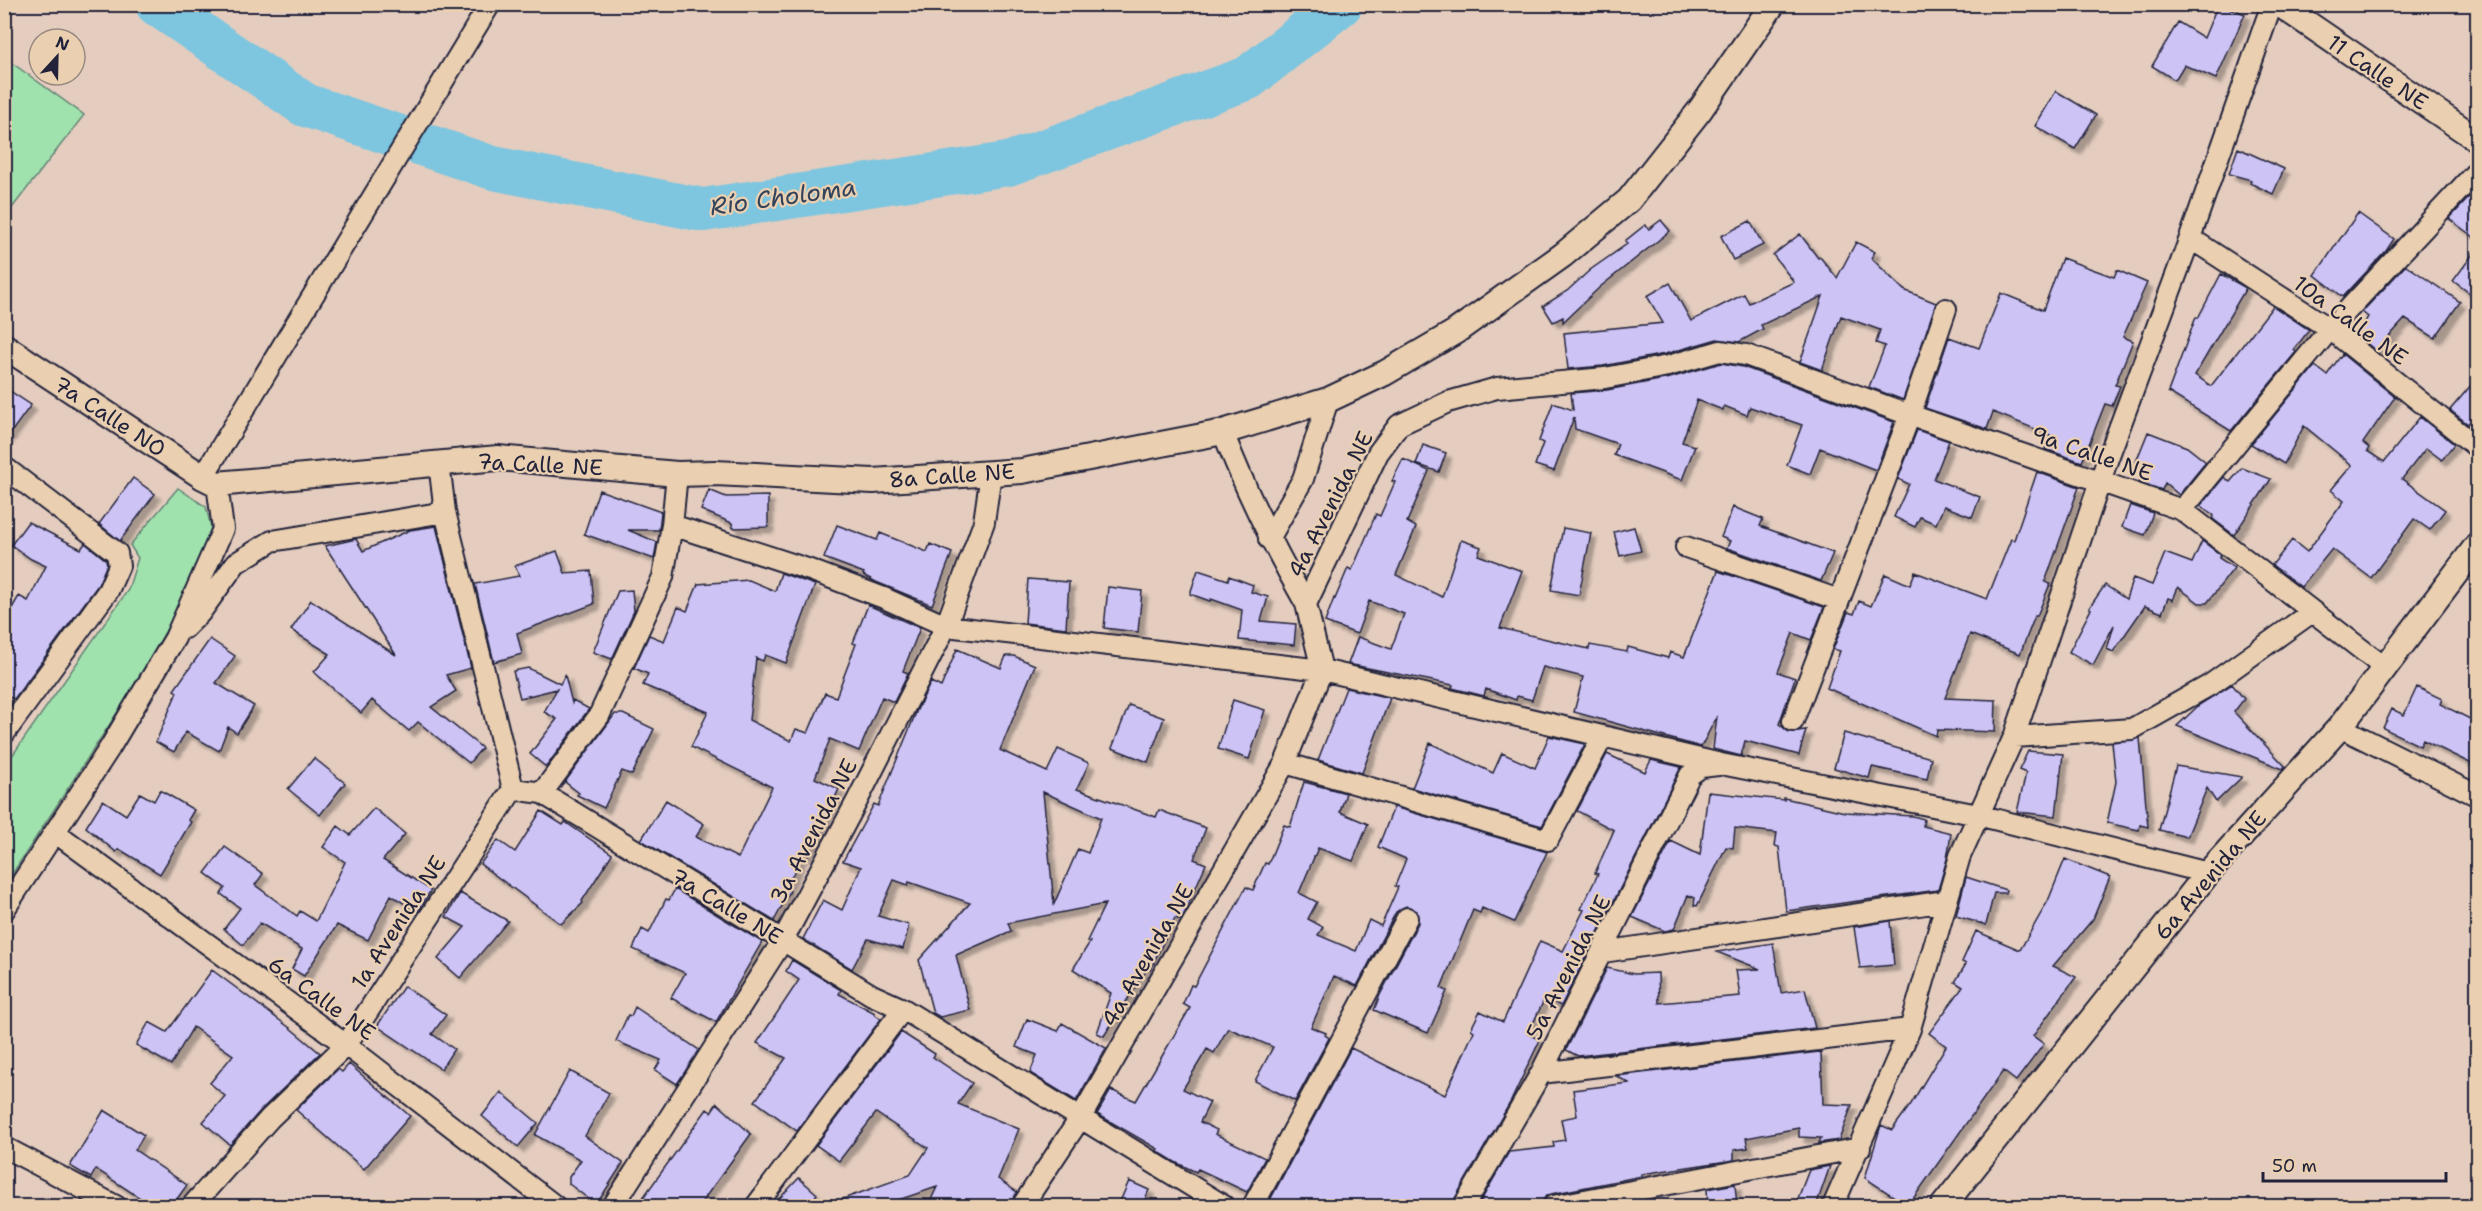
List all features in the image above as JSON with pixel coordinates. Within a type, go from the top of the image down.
[{"type":"street","points":[[4,910],[110,749],[175,638],[223,529],[210,481],[226,439],[490,4]]},
{"type":"street","name":"8a Calle NE","points":[[677,474],[715,472],[873,481],[1022,471],[1223,432],[1328,400],[1385,373],[1455,332],[1563,255],[1629,200],[1700,110],[1773,4]]},
{"type":"street","points":[[1833,1206],[1910,1029],[1960,856],[2014,737],[2102,481],[2272,4]]},
{"type":"street","name":"11 Calle NE","points":[[2279,4],[2478,140]]},
{"type":"street","points":[[2182,510],[2330,329],[2478,170]]},
{"type":"street","name":"10a Calle NE","points":[[2190,238],[2330,329],[2478,448]]},
{"type":"street","points":[[1793,721],[1910,416],[1946,309]]},
{"type":"street","name":"7a Calle NO","points":[[4,346],[210,481]]},
{"type":"street","name":"4a Avenida NE","points":[[1023,1206],[1081,1117],[1285,764],[1322,670],[1306,604],[1378,453],[1399,425],[1448,402],[1497,388],[1605,378],[1668,366],[1719,351],[1746,355]]},
{"type":"street","name":"9a Calle NE","points":[[1746,355],[1910,416],[2182,510],[2384,668]]},
{"type":"street","points":[[1269,539],[1303,478],[1328,400]]},
{"type":"street","points":[[1223,432],[1243,484],[1269,539],[1306,604]]},
{"type":"street","name":"7a Calle NE","points":[[210,481],[498,458],[677,474]]},
{"type":"street","points":[[439,463],[445,512],[513,789]]},
{"type":"street","points":[[4,467],[117,553],[119,566],[108,591],[4,734]]},
{"type":"street","name":"3a Avenida NE","points":[[613,1206],[783,940],[946,626],[984,522],[991,473]]},
{"type":"street","points":[[542,794],[599,716],[663,577],[672,525],[677,474]]},
{"type":"street","points":[[175,638],[200,613],[236,563],[272,541],[445,512]]},
{"type":"street","points":[[672,525],[810,570],[884,598],[946,626],[1322,670],[1602,738],[1978,815],[2208,873]]},
{"type":"street","name":"6a Avenida NE","points":[[1943,1206],[2208,873],[2340,727],[2478,544]]},
{"type":"street","points":[[1686,547],[1839,600]]},
{"type":"street","points":[[2014,737],[2132,729],[2210,685],[2312,612]]},
{"type":"street","points":[[2340,727],[2478,796]]},
{"type":"street","points":[[1285,764],[1548,840],[1602,738]]},
{"type":"street","name":"5a Avenida NE","points":[[1464,1206],[1541,1072],[1690,775],[1701,767],[1720,764]]},
{"type":"street","name":"7a Calle NE","points":[[513,789],[542,794],[872,995],[903,1010],[1081,1117],[1224,1206]]},
{"type":"street","name":"1a Avenida NE","points":[[192,1206],[270,1118],[346,1045],[513,789]]},
{"type":"street","name":"6a Calle NE","points":[[56,833],[346,1045],[555,1206]]},
{"type":"street","points":[[1603,952],[1946,901]]},
{"type":"street","points":[[1253,1206],[1407,918]]},
{"type":"street","points":[[756,1206],[903,1010]]},
{"type":"street","points":[[1541,1072],[1910,1029]]},
{"type":"street","points":[[4,1147],[116,1206]]},
{"type":"street","points":[[1552,1206],[1860,1148]]},
{"type":"green space","points":[[5,58],[27,74],[27,87],[45,87],[84,115],[5,217]]},
{"type":"green space","points":[[178,488],[206,507],[211,527],[203,560],[145,670],[5,885],[5,766],[128,590],[138,558],[130,545]]},
{"type":"building","points":[[2218,4],[2245,14],[2216,79],[2184,65],[2175,80],[2152,66],[2178,22],[2204,38]]},
{"type":"building","points":[[2056,91],[2096,115],[2075,149],[2035,126]]},
{"type":"building","points":[[2238,148],[2284,169],[2273,194],[2250,183],[2251,180],[2229,174]]},
{"type":"building","points":[[2478,188],[2478,240],[2449,219]]},
{"type":"building","points":[[2358,213],[2394,239],[2386,251],[2343,297],[2315,275]]},
{"type":"building","points":[[1661,220],[1670,231],[1600,287],[1563,322],[1563,317],[1553,322],[1543,306],[1567,291],[1590,270],[1627,244],[1625,241],[1645,225],[1649,229]]},
{"type":"building","points":[[1750,221],[1763,245],[1733,260],[1721,236]]},
{"type":"building","points":[[1800,234],[1837,278],[1856,242],[1875,252],[1871,258],[1904,290],[1936,303],[1903,400],[1869,387],[1885,346],[1876,343],[1880,330],[1841,316],[1822,370],[1800,362],[1823,296],[1761,325],[1763,329],[1739,342],[1717,339],[1665,354],[1603,366],[1568,369],[1564,333],[1663,323],[1647,296],[1670,283],[1691,321],[1744,294],[1749,303],[1794,282],[1773,255]]},
{"type":"building","points":[[2478,247],[2478,299],[2453,281]]},
{"type":"building","points":[[2062,258],[2114,277],[2117,270],[2147,283],[2123,337],[2133,341],[2115,385],[2120,386],[2112,406],[2105,404],[2082,462],[2045,449],[2050,435],[1993,412],[1987,429],[1925,408],[1949,337],[1979,348],[2001,293],[2043,310]]},
{"type":"building","points":[[2406,265],[2460,302],[2435,338],[2405,319],[2376,351],[2357,335],[2368,317],[2362,312]]},
{"type":"building","points":[[2221,274],[2246,288],[2195,375],[2211,386],[2273,306],[2309,330],[2294,350],[2296,352],[2231,431],[2168,392],[2196,317],[2198,318]]},
{"type":"building","points":[[2342,354],[2395,397],[2363,443],[2369,448],[2367,451],[2384,462],[2420,417],[2454,444],[2442,460],[2426,448],[2402,479],[2445,510],[2430,530],[2414,519],[2371,578],[2332,549],[2301,587],[2272,565],[2292,540],[2307,552],[2344,501],[2331,490],[2352,465],[2304,426],[2284,464],[2251,444],[2315,366],[2327,375]]},
{"type":"building","points":[[1721,363],[1743,367],[1894,422],[1876,470],[1820,448],[1810,474],[1787,465],[1802,425],[1750,407],[1747,415],[1724,406],[1723,410],[1697,400],[1682,442],[1695,446],[1682,480],[1614,455],[1618,444],[1575,429],[1574,417],[1554,471],[1535,465],[1543,443],[1539,441],[1553,403],[1573,410],[1571,393],[1607,390],[1670,378]]},
{"type":"building","points":[[2478,377],[2478,411],[2468,424],[2450,410]]},
{"type":"building","points":[[4,387],[31,405],[4,442]]},
{"type":"building","points":[[1917,430],[1949,441],[1934,479],[1980,497],[1972,517],[1944,506],[1936,524],[1920,517],[1915,527],[1894,517],[1909,484],[1898,479]]},
{"type":"building","points":[[2148,432],[2187,447],[2206,462],[2179,495],[2165,483],[2162,490],[2139,482],[2143,473],[2133,469]]},
{"type":"building","points":[[1423,445],[1446,453],[1439,472],[1416,464]]},
{"type":"building","points":[[1403,459],[1429,471],[1407,522],[1416,527],[1396,575],[1442,597],[1461,540],[1481,547],[1478,555],[1522,571],[1500,628],[1589,649],[1590,645],[1627,652],[1628,647],[1668,658],[1670,652],[1684,657],[1718,571],[1824,607],[1811,640],[1793,633],[1778,672],[1795,678],[1779,724],[1789,732],[1806,730],[1799,755],[1745,741],[1741,756],[1713,749],[1717,716],[1701,747],[1574,712],[1583,677],[1543,667],[1532,700],[1517,696],[1516,700],[1486,689],[1484,696],[1452,688],[1453,685],[1348,664],[1358,637],[1391,649],[1404,614],[1369,601],[1357,634],[1325,622],[1348,568],[1352,570],[1376,514],[1380,516],[1395,482],[1392,481]]},
{"type":"building","points":[[2242,468],[2271,479],[2234,535],[2213,519],[2214,515],[2200,506],[2224,477],[2230,482]]},
{"type":"building","points":[[2037,472],[2079,487],[2045,582],[2050,584],[2037,616],[2035,616],[2020,654],[1970,634],[1945,698],[1996,700],[1995,732],[1937,730],[1936,736],[1827,688],[1840,651],[1833,649],[1848,612],[1854,614],[1859,601],[1871,606],[1885,574],[1910,585],[1915,572],[1987,599],[2011,539],[2014,540]]},
{"type":"building","points":[[133,478],[155,494],[120,541],[99,524]]},
{"type":"building","points":[[599,490],[661,512],[659,530],[628,530],[657,542],[654,559],[584,534]]},
{"type":"building","points":[[709,490],[726,497],[768,496],[768,527],[733,528],[732,523],[701,510]]},
{"type":"building","points":[[2130,505],[2153,513],[2145,535],[2122,527]]},
{"type":"building","points":[[1733,507],[1763,519],[1760,526],[1833,553],[1821,581],[1727,548],[1730,541],[1721,537]]},
{"type":"building","points":[[28,522],[81,549],[85,543],[106,560],[107,564],[98,585],[14,699],[4,695],[4,628],[10,616],[8,615],[19,596],[28,601],[46,566],[11,545]]},
{"type":"building","points":[[837,525],[877,540],[880,533],[927,552],[930,544],[952,553],[932,605],[876,582],[863,575],[864,573],[824,558]]},
{"type":"building","points":[[436,526],[471,668],[446,675],[456,691],[431,707],[482,748],[469,763],[418,722],[409,731],[372,700],[361,713],[314,672],[330,654],[291,630],[311,600],[396,655],[325,546],[356,539],[363,551],[410,530]]},
{"type":"building","points":[[1634,527],[1641,551],[1620,556],[1614,532]]},
{"type":"building","points":[[1563,528],[1591,533],[1579,595],[1551,590]]},
{"type":"building","points":[[2202,541],[2221,555],[2219,558],[2234,568],[2207,603],[2199,603],[2178,587],[2173,600],[2168,598],[2162,613],[2145,606],[2113,652],[2107,649],[2114,625],[2093,665],[2069,652],[2091,609],[2089,608],[2105,585],[2126,599],[2133,578],[2152,585],[2165,553],[2192,563]]},
{"type":"building","points":[[557,551],[565,573],[591,571],[594,604],[517,633],[522,654],[494,662],[475,584],[519,576],[515,566]]},
{"type":"building","points":[[1198,570],[1228,580],[1229,576],[1253,585],[1251,592],[1268,597],[1261,621],[1296,624],[1294,645],[1239,640],[1242,610],[1190,594]]},
{"type":"building","points":[[781,573],[815,585],[786,663],[765,655],[763,661],[756,658],[749,720],[791,741],[796,729],[808,733],[825,693],[836,697],[868,605],[920,628],[903,671],[908,673],[894,702],[882,697],[859,751],[830,739],[815,778],[839,789],[808,856],[803,853],[786,889],[790,891],[774,921],[641,840],[666,800],[704,824],[696,837],[738,858],[772,787],[691,747],[708,712],[643,685],[648,674],[634,668],[649,635],[664,641],[678,607],[687,611],[698,584],[749,580],[775,591]]},
{"type":"building","points":[[1028,579],[1069,582],[1066,628],[1025,623]]},
{"type":"building","points":[[1108,587],[1142,591],[1138,632],[1104,628]]},
{"type":"building","points":[[632,590],[634,611],[612,659],[593,652],[618,591]]},
{"type":"building","points":[[210,639],[235,656],[216,683],[254,706],[237,733],[228,727],[219,751],[186,732],[174,752],[156,742],[177,692],[174,690]]},
{"type":"building","points":[[957,649],[1001,668],[1006,656],[1014,656],[1035,665],[1000,750],[1047,772],[1058,749],[1089,763],[1077,789],[1156,817],[1159,810],[1206,828],[1194,859],[1206,864],[1185,912],[1181,920],[1175,918],[1150,970],[1147,969],[1104,1036],[1097,1033],[1111,993],[1073,969],[1090,942],[1087,941],[1105,904],[1008,923],[1011,931],[956,955],[970,1010],[940,1017],[933,1013],[919,960],[970,903],[909,882],[908,885],[894,880],[878,916],[909,925],[903,949],[868,939],[852,969],[803,939],[823,900],[842,910],[861,867],[843,861],[874,804],[878,806],[917,710],[931,682],[941,687]],"holes":[[[1043,792],[1101,818],[1088,853],[1078,849],[1054,904]]]},
{"type":"building","points":[[528,668],[560,684],[565,675],[572,703],[573,700],[589,709],[546,767],[530,754],[557,719],[544,712],[557,689],[520,698],[513,671]]},
{"type":"building","points":[[2232,684],[2244,699],[2234,712],[2285,766],[2283,769],[2177,726],[2199,705]]},
{"type":"building","points":[[2417,687],[2442,699],[2440,704],[2478,723],[2478,767],[2423,740],[2420,746],[2383,728],[2392,709],[2404,715]]},
{"type":"building","points":[[1346,688],[1390,698],[1362,773],[1318,760]]},
{"type":"building","points":[[1233,700],[1265,710],[1249,759],[1218,749]]},
{"type":"building","points":[[1129,705],[1164,718],[1148,762],[1112,748]]},
{"type":"building","points":[[615,714],[623,714],[654,729],[632,775],[622,771],[604,808],[577,795],[579,793],[565,782]]},
{"type":"building","points":[[1844,733],[1931,758],[1927,779],[1872,767],[1869,778],[1834,768]]},
{"type":"building","points":[[1549,736],[1585,744],[1542,826],[1412,788],[1430,743],[1493,773],[1502,753],[1535,768]]},
{"type":"building","points":[[2140,738],[2148,827],[2140,825],[2139,830],[2107,823],[2116,782],[2112,742]]},
{"type":"building","points":[[2028,751],[2063,754],[2056,816],[2017,812],[2026,773],[2019,770]]},
{"type":"building","points":[[1607,754],[1645,772],[1651,760],[1681,767],[1561,1006],[1545,998],[1528,1034],[1540,1040],[1511,1101],[1452,1206],[1278,1206],[1269,1202],[1351,1048],[1445,1095],[1474,1031],[1471,1029],[1480,1011],[1503,1022],[1540,941],[1563,951],[1584,910],[1581,909],[1598,874],[1595,873],[1614,830],[1577,811]]},
{"type":"building","points":[[314,758],[345,783],[320,815],[288,789]]},
{"type":"building","points":[[2176,766],[2242,777],[2216,802],[2207,788],[2187,837],[2159,830]]},
{"type":"building","points":[[1304,782],[1346,793],[1340,812],[1368,824],[1353,861],[1318,848],[1299,893],[1317,902],[1308,919],[1323,927],[1318,935],[1356,951],[1369,920],[1381,926],[1398,887],[1395,886],[1406,859],[1378,847],[1394,807],[1547,852],[1514,922],[1482,908],[1480,913],[1473,910],[1441,988],[1447,991],[1428,1033],[1374,1010],[1418,923],[1417,911],[1406,906],[1396,912],[1357,986],[1334,976],[1311,1027],[1326,1033],[1325,1035],[1329,1038],[1295,1101],[1255,1081],[1273,1047],[1228,1028],[1214,1053],[1207,1049],[1183,1089],[1210,1102],[1200,1122],[1217,1130],[1215,1134],[1265,1158],[1247,1192],[1198,1169],[1196,1172],[1175,1162],[1157,1151],[1158,1149],[1097,1114],[1111,1090],[1136,1101],[1190,1008],[1183,1004],[1191,985],[1194,986],[1246,887],[1253,890],[1265,863],[1268,864],[1284,825],[1290,827]]},
{"type":"building","points":[[160,790],[194,810],[188,820],[191,822],[160,874],[119,849],[116,852],[86,827],[103,800],[126,815],[140,793],[154,801]]},
{"type":"building","points":[[1708,792],[1784,800],[1784,798],[1845,812],[1913,816],[1924,819],[1923,826],[1951,833],[1947,859],[1938,890],[1786,911],[1779,847],[1775,846],[1777,833],[1735,828],[1733,848],[1726,847],[1697,906],[1694,905],[1695,898],[1688,895],[1674,929],[1665,931],[1632,917],[1671,841],[1700,855]]},
{"type":"building","points":[[374,808],[405,834],[383,860],[431,890],[418,912],[391,895],[368,940],[337,925],[304,976],[292,969],[302,949],[260,923],[243,945],[224,929],[240,908],[221,894],[225,888],[205,873],[225,847],[263,874],[255,885],[297,916],[300,911],[316,921],[345,862],[323,847],[338,826],[350,835]]},
{"type":"building","points":[[541,811],[563,825],[565,822],[612,854],[582,901],[583,903],[561,924],[480,864],[498,840],[515,852]]},
{"type":"building","points":[[2065,859],[2110,877],[2093,919],[2053,966],[2076,977],[2033,1036],[2044,1044],[2016,1081],[2003,1071],[1908,1206],[1865,1178],[1881,1125],[1892,1130],[1911,1104],[1946,1046],[1929,1033],[1963,987],[1955,982],[1966,964],[1962,962],[1976,931],[2020,950],[2048,901]]},
{"type":"building","points":[[1966,877],[2006,890],[2005,893],[1994,893],[1986,925],[1956,916]]},
{"type":"building","points":[[675,889],[762,942],[716,1022],[671,998],[685,973],[633,949],[642,929],[649,933],[666,899],[669,900]]},
{"type":"building","points":[[460,893],[508,921],[460,978],[438,959],[465,927],[446,917]]},
{"type":"building","points":[[1890,921],[1894,965],[1860,968],[1854,927]]},
{"type":"building","points":[[1773,943],[1781,993],[1805,989],[1815,1028],[1578,1056],[1566,1050],[1607,968],[1634,974],[1658,973],[1659,1003],[1740,996],[1736,970],[1760,969],[1717,952]]},
{"type":"building","points":[[792,960],[841,990],[839,994],[875,1013],[881,1019],[797,1131],[755,1101],[786,1058],[757,1043],[799,980],[786,971]]},
{"type":"building","points":[[212,970],[320,1053],[262,1109],[230,1145],[203,1122],[225,1096],[210,1083],[233,1055],[193,1027],[171,1065],[136,1045],[149,1022],[167,1032]]},
{"type":"building","points":[[404,986],[446,1015],[432,1034],[454,1049],[441,1069],[377,1026]]},
{"type":"building","points":[[635,1007],[699,1050],[677,1084],[655,1070],[661,1060],[616,1041],[628,1015],[631,1016]]},
{"type":"building","points":[[1027,1019],[1058,1031],[1062,1023],[1106,1048],[1076,1101],[1030,1073],[1037,1055],[1016,1047]]},
{"type":"building","points":[[901,1032],[935,1054],[933,1057],[972,1083],[958,1104],[1019,1129],[998,1179],[1017,1192],[1010,1206],[928,1206],[937,1187],[880,1206],[830,1206],[829,1204],[910,1175],[928,1148],[876,1113],[839,1161],[816,1145]]},
{"type":"building","points":[[1821,1053],[1823,1104],[1852,1105],[1839,1140],[1819,1143],[1821,1138],[1799,1137],[1799,1128],[1746,1138],[1748,1148],[1734,1150],[1734,1160],[1641,1174],[1642,1176],[1551,1194],[1545,1197],[1541,1206],[1478,1206],[1509,1152],[1554,1147],[1553,1142],[1565,1140],[1561,1119],[1577,1116],[1573,1090],[1629,1083],[1616,1076]]},
{"type":"building","points":[[349,1064],[410,1116],[364,1169],[296,1110],[338,1069],[342,1072]]},
{"type":"building","points":[[570,1071],[609,1093],[585,1136],[623,1163],[598,1202],[594,1203],[569,1184],[569,1177],[581,1160],[535,1135]]},
{"type":"building","points":[[501,1092],[538,1123],[518,1147],[482,1116]]},
{"type":"building","points":[[717,1103],[751,1134],[699,1206],[637,1206],[707,1109],[711,1112]]},
{"type":"building","points":[[104,1110],[144,1135],[135,1150],[187,1185],[172,1206],[152,1206],[96,1169],[91,1178],[70,1166]]},
{"type":"building","points":[[1830,1166],[1816,1206],[1795,1206],[1809,1170]]},
{"type":"building","points":[[799,1178],[817,1194],[808,1206],[772,1206]]},
{"type":"building","points":[[1129,1181],[1149,1190],[1142,1206],[1118,1206]]},
{"type":"building","points":[[1735,1184],[1737,1206],[1708,1206],[1707,1189]]},
{"type":"waterway","name":"Río Choloma","points":[[157,4],[305,105],[493,168],[703,210],[1008,164],[1248,78],[1341,4]]}]
